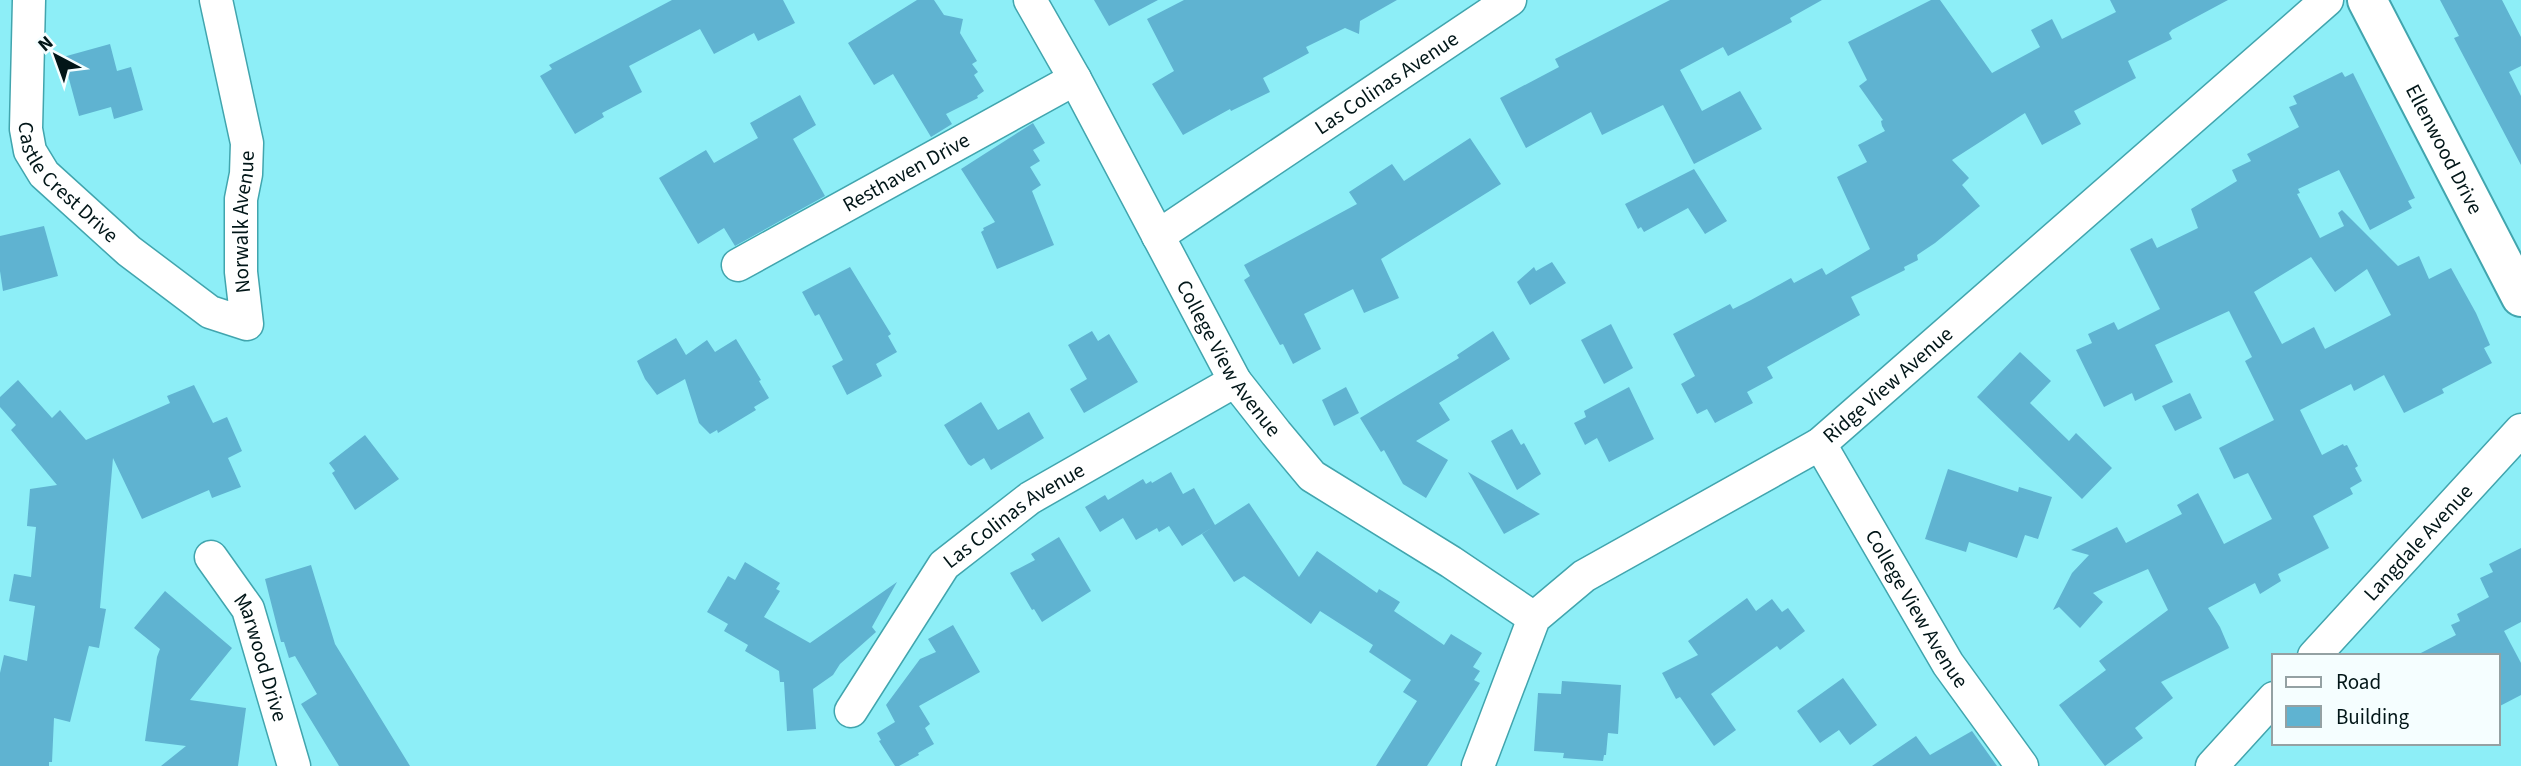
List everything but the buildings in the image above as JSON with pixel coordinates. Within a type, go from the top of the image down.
[{"type":"street","name":"Castle Crest Drive","points":[[29,0],[26,130],[30,150],[44,174],[129,251],[210,312]]},
{"type":"street","name":"Norwalk Avenue","points":[[210,312],[247,324],[241,272],[241,198],[246,174],[247,144],[216,0]]},
{"type":"street","name":"College View Avenue","points":[[1030,0],[1075,79],[1235,381],[1312,477],[1451,562],[1534,618]]},
{"type":"street","name":"Las Colinas Avenue","points":[[1158,236],[1510,0]]},
{"type":"street","name":"Ridge View Avenue","points":[[1478,766],[1534,618],[1584,576],[1820,444],[2327,0]]},
{"type":"street","name":"Ellenwood Drive","points":[[2367,0],[2521,297]]},
{"type":"street","name":"Resthaven Drive","points":[[738,265],[1075,79]]},
{"type":"street","name":"Las Colinas Avenue","points":[[851,711],[944,565],[1030,498],[1235,381]]},
{"type":"street","name":"Langdale Avenue","points":[[2316,654],[2521,430]]},
{"type":"street","name":"College View Avenue","points":[[1820,444],[1948,664],[2022,766]]},
{"type":"street","name":"Marwood Drive","points":[[211,557],[248,609],[294,766]]},
{"type":"street","points":[[2212,766],[2272,700]]}]
